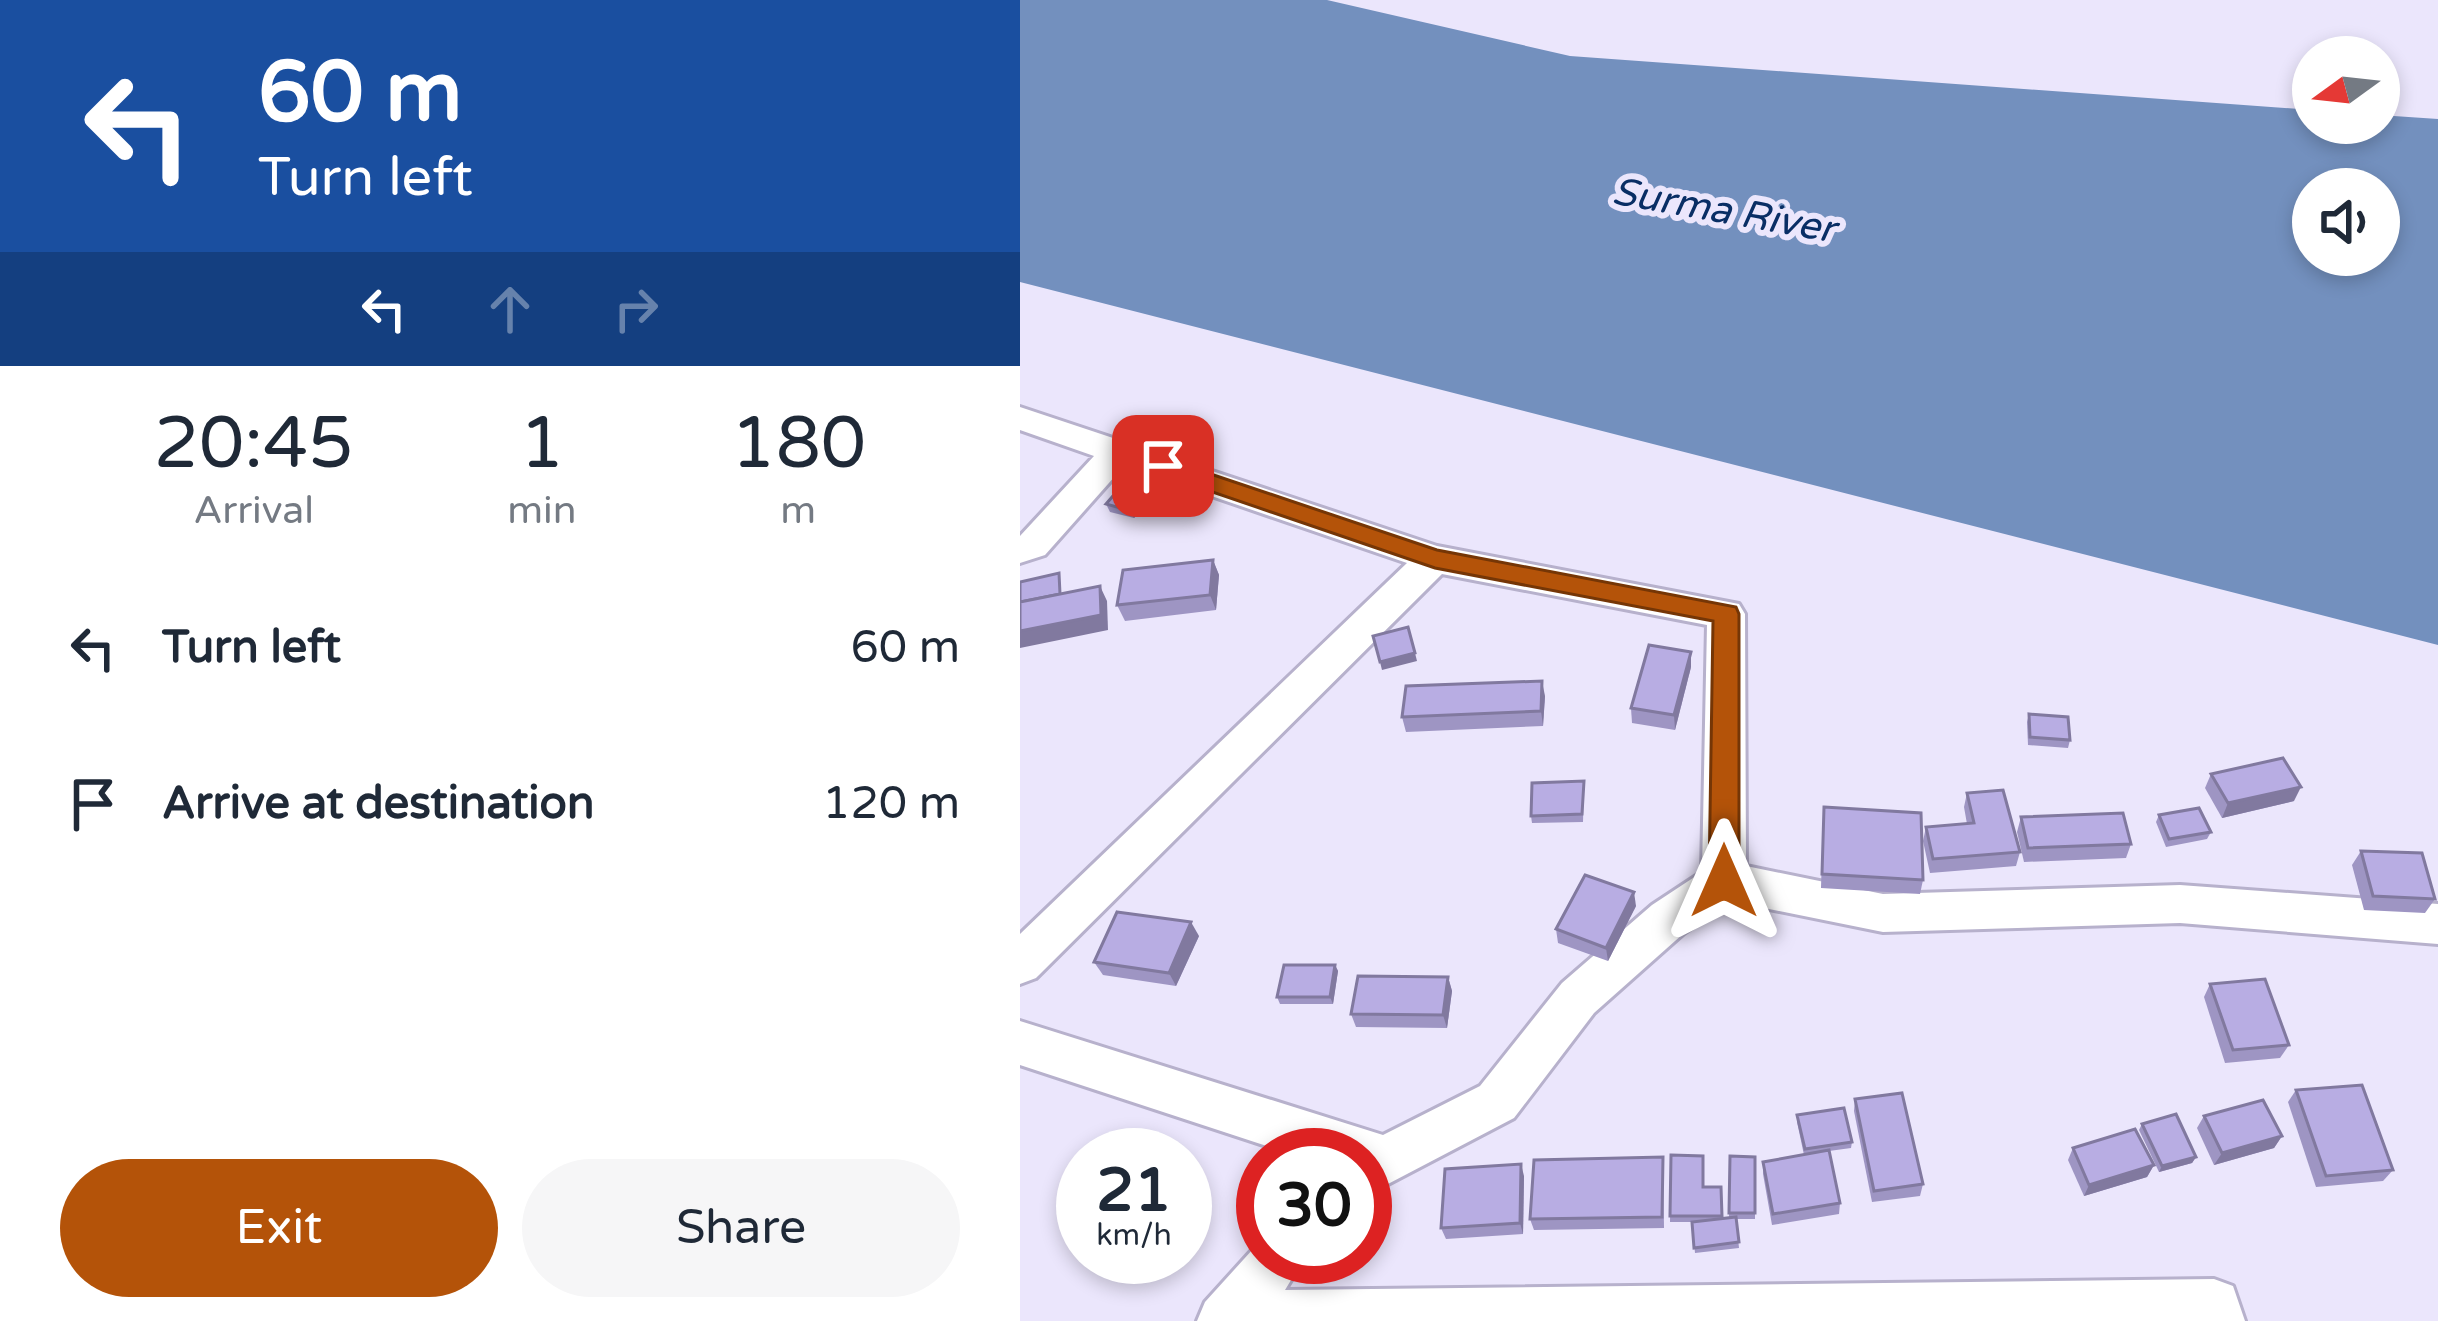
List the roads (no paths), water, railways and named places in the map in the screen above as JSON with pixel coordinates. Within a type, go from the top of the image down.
[{"type":"street","points":[[1020,418],[1435,559],[1726,614],[1724,881]]},
{"type":"street","points":[[1020,550],[1033,546],[1118,451]]},
{"type":"street","points":[[1020,964],[1435,559]]},
{"type":"street","points":[[1392,1157],[1498,1102],[1578,998],[1668,919],[1724,881],[1883,914],[2180,904],[2438,924]]},
{"type":"street","points":[[1020,1042],[1266,1128]]},
{"type":"street","points":[[1226,1319],[1256,1284]]},
{"type":"street","points":[[1226,1319],[2214,1305],[2218,1321]]},
{"type":"water","name":"Surma River","points":[[1020,0],[1327,0],[1570,56],[2292,108],[2292,144],[2400,144],[2400,116],[2438,119],[2438,645],[1020,282]]}]
